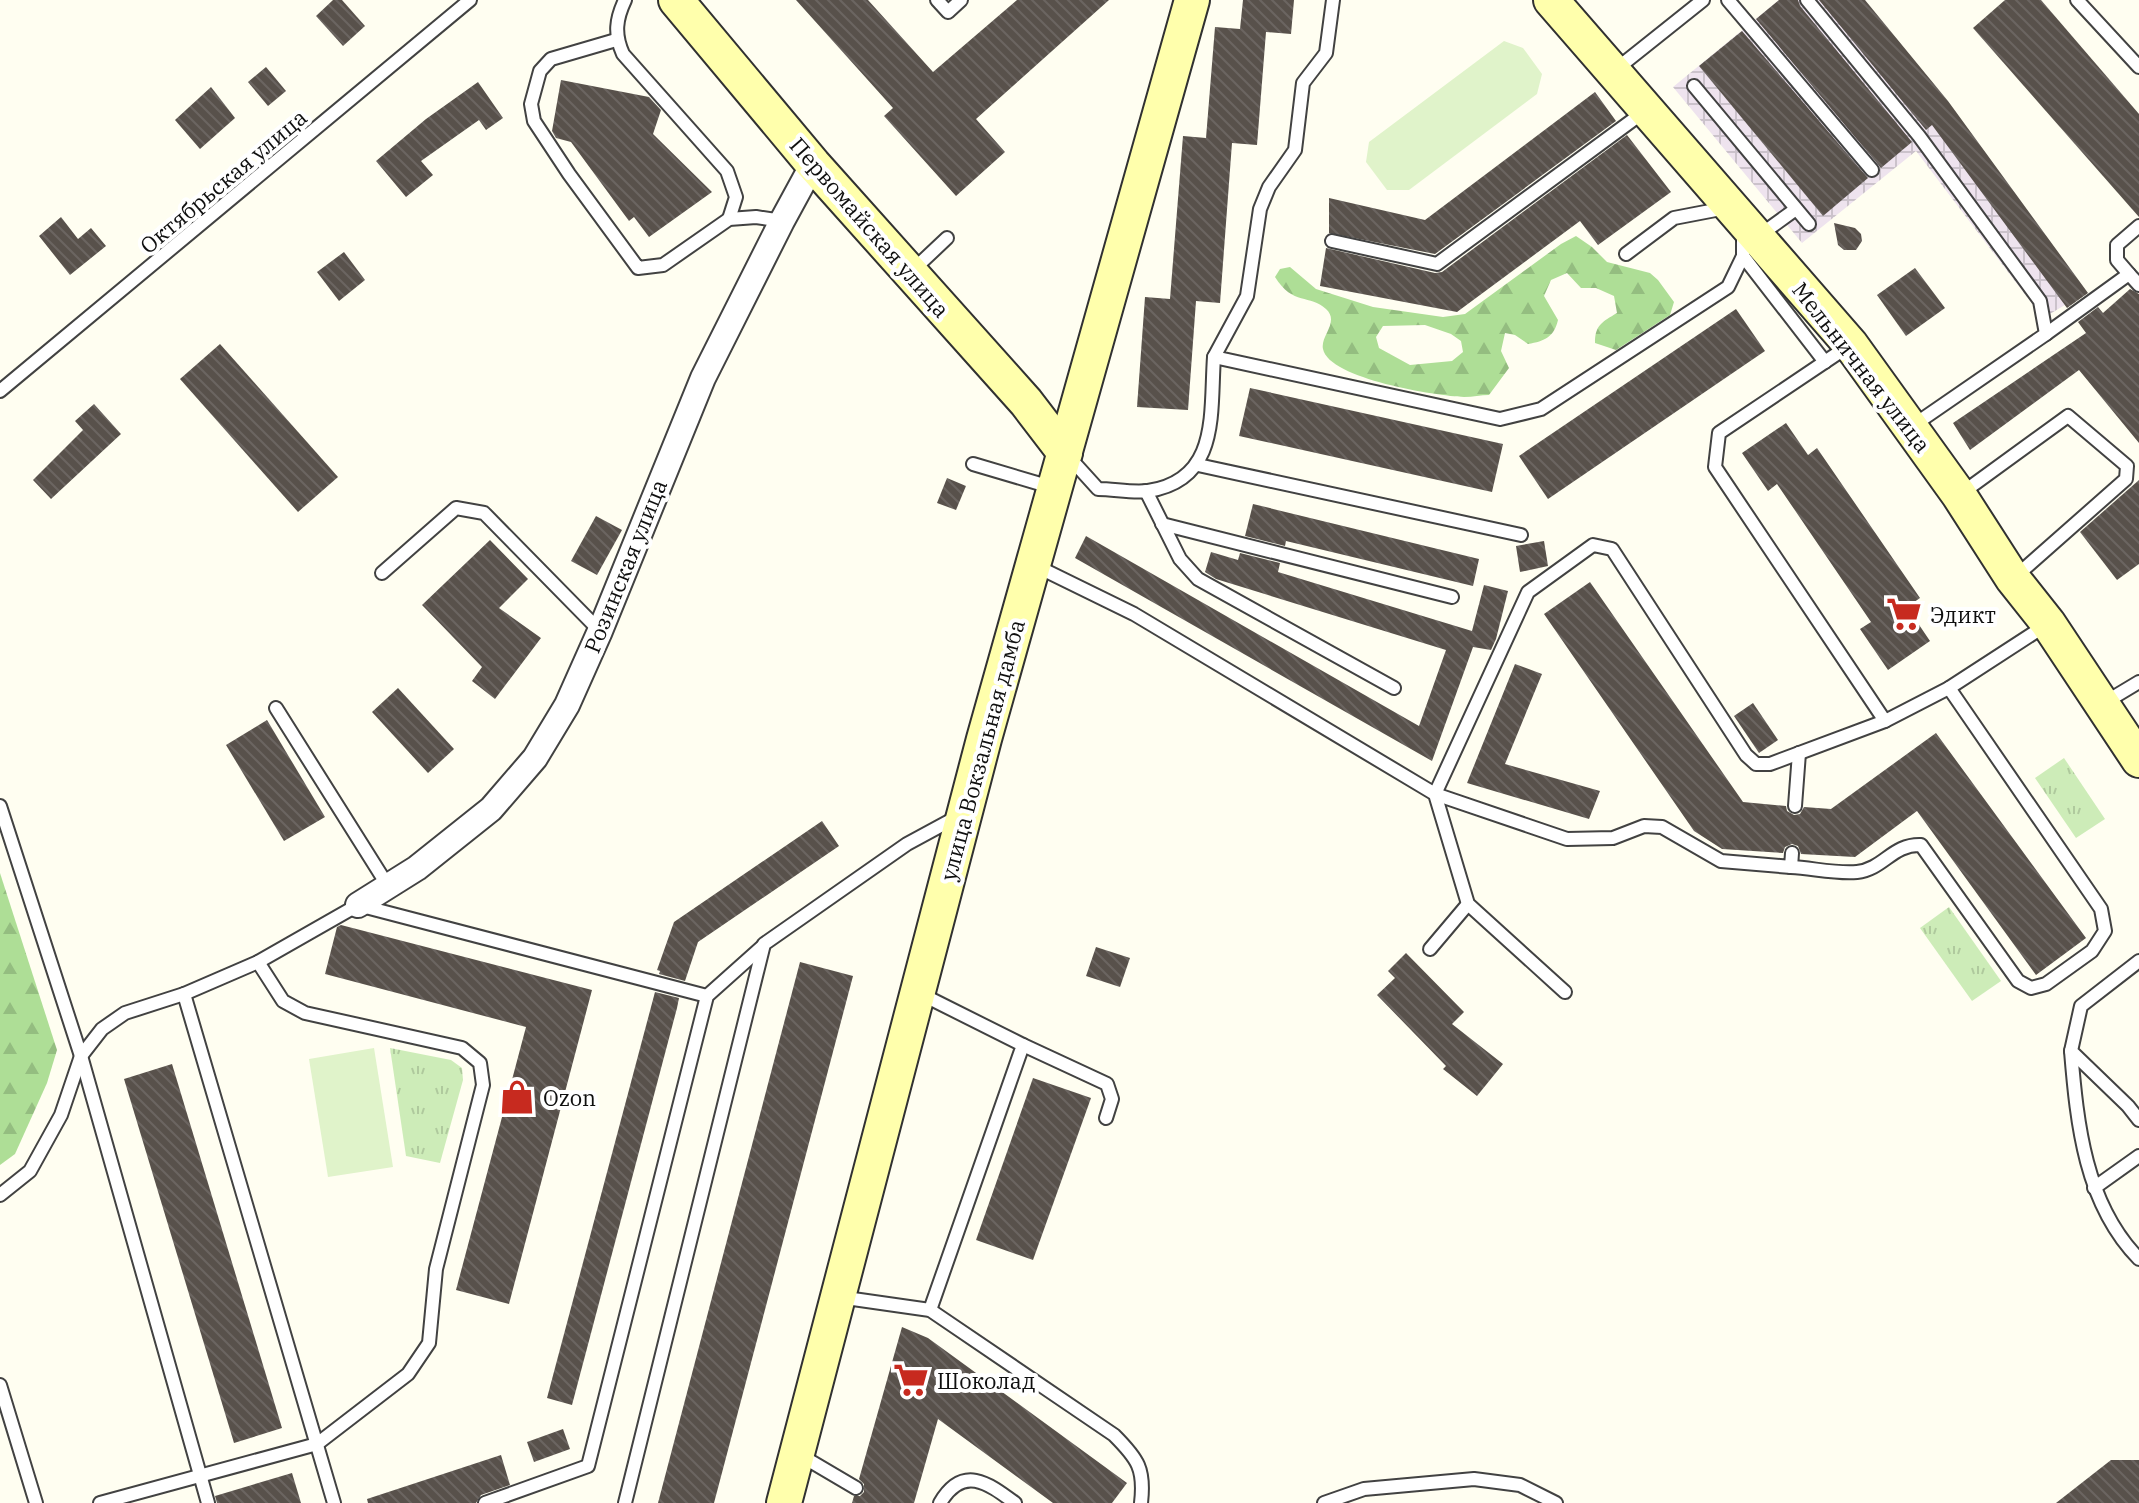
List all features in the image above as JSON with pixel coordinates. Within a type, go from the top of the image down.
[{"type":"street","name":"Первомайская улица","points":[[676,0],[813,164],[1026,402],[1065,453]]},
{"type":"street","name":"улица Вокзальная дамба","points":[[784,1503],[965,812],[1192,0]]},
{"type":"street","name":"Мельничная улица","points":[[1551,0],[1743,231],[1838,353],[1911,427],[2013,579],[2104,704],[2139,760]]},
{"type":"street","name":"Розинская улица","points":[[358,905],[417,868],[491,809],[535,758],[567,705],[600,631],[703,378],[813,164]]},
{"type":"lane","name":"Октябрьская улица","points":[[0,391],[470,0]]},
{"type":"lane","points":[[625,0],[617,17],[616,40],[623,54],[727,171],[736,197],[729,219]]},
{"type":"lane","points":[[937,0],[948,12],[961,0]]},
{"type":"lane","points":[[1065,453],[1098,489],[1146,491],[1174,484],[1198,465],[1208,439],[1214,357],[1247,296],[1260,209],[1269,187],[1295,150],[1303,83],[1326,53],[1333,0]]},
{"type":"lane","points":[[1611,73],[1703,0]]},
{"type":"lane","points":[[1728,0],[1872,170]]},
{"type":"lane","points":[[1807,0],[1919,136],[2040,301],[2046,334]]},
{"type":"lane","points":[[2077,0],[2139,67]]},
{"type":"lane","points":[[616,40],[551,59],[540,71],[531,104],[534,121],[638,268],[663,265],[729,219],[756,217],[782,221]]},
{"type":"lane","points":[[1694,86],[1809,224]]},
{"type":"lane","points":[[1332,241],[1437,264],[1645,111]]},
{"type":"lane","points":[[1626,254],[1674,218],[1743,231],[1796,209]]},
{"type":"lane","points":[[2139,226],[2117,245],[2117,260],[2139,285]]},
{"type":"lane","points":[[1214,357],[1500,419],[1541,409],[1728,287],[1743,231]]},
{"type":"lane","points":[[910,273],[947,238]]},
{"type":"lane","points":[[1911,427],[2129,274]]},
{"type":"lane","points":[[1838,353],[1719,433],[1715,467],[1885,721]]},
{"type":"lane","points":[[1959,495],[2068,416],[2127,466],[2126,479],[2013,579]]},
{"type":"lane","points":[[973,464],[1055,488]]},
{"type":"lane","points":[[1198,465],[1521,535]]},
{"type":"lane","points":[[1146,491],[1180,559],[1198,579],[1394,688]]},
{"type":"lane","points":[[382,573],[456,508],[484,513],[600,631]]},
{"type":"lane","points":[[1162,524],[1452,597]]},
{"type":"lane","points":[[1565,992],[1468,904],[1435,794],[1528,592],[1593,545],[1612,549],[1746,755],[1756,764],[1770,764],[1885,721],[1949,688],[2048,623]]},
{"type":"lane","points":[[1033,564],[1134,614],[1435,794],[1567,839],[1613,838],[1644,826],[1662,827],[1721,861],[1792,860],[1858,872],[1880,863],[1905,845],[1921,845],[2018,981],[2031,988],[2046,984],[2092,951],[2105,931],[2101,909],[1949,688]]},
{"type":"lane","points":[[2104,704],[2139,682]]},
{"type":"lane","points":[[276,708],[388,886]]},
{"type":"lane","points":[[1795,806],[1799,753]]},
{"type":"lane","points":[[0,806],[81,1056],[208,1503]]},
{"type":"lane","points":[[485,1503],[588,1466],[707,996],[764,944],[907,844],[965,812]]},
{"type":"lane","points":[[1430,949],[1468,904]]},
{"type":"lane","points":[[0,1195],[30,1171],[61,1115],[81,1056],[102,1029],[125,1013],[184,994],[258,962],[358,905],[707,996]]},
{"type":"lane","points":[[625,1503],[764,944]]},
{"type":"lane","points":[[2139,961],[2081,1006],[2071,1051],[2076,1111],[2094,1188],[2125,1245],[2139,1259]]},
{"type":"lane","points":[[100,1503],[317,1444],[408,1374],[429,1343],[436,1269],[483,1085],[480,1063],[462,1048],[305,1013],[283,1001],[258,962]]},
{"type":"lane","points":[[918,992],[1107,1084],[1112,1099],[1106,1118]]},
{"type":"lane","points":[[184,994],[334,1503]]},
{"type":"lane","points":[[930,1310],[1023,1045]]},
{"type":"lane","points":[[2071,1051],[2139,1120]]},
{"type":"lane","points":[[2094,1188],[2139,1156]]},
{"type":"lane","points":[[837,1297],[930,1310],[1114,1435],[1134,1455],[1144,1479],[1141,1503]]},
{"type":"lane","points":[[0,1385],[36,1503]]},
{"type":"lane","points":[[796,1452],[856,1488]]},
{"type":"lane","points":[[1324,1503],[1364,1489],[1474,1479],[1520,1485],[1556,1503]]},
{"type":"lane","points":[[940,1503],[959,1483],[972,1480],[985,1481],[1015,1503]]},
{"type":"shaded area","points":[[1779,0],[1865,0],[2065,305],[2043,318],[1916,151],[1802,243],[1673,87]]},
{"type":"green space","points":[[1504,41],[1523,48],[1542,74],[1537,94],[1409,190],[1387,190],[1366,162],[1369,142]]},
{"type":"green space","points":[[1576,236],[1607,262],[1650,273],[1674,302],[1670,315],[1616,350],[1595,343],[1600,325],[1617,313],[1614,296],[1596,288],[1581,288],[1567,273],[1551,280],[1544,296],[1558,320],[1554,330],[1544,340],[1528,344],[1515,335],[1505,333],[1501,351],[1509,368],[1489,395],[1464,397],[1431,393],[1386,384],[1344,369],[1330,360],[1323,349],[1330,314],[1320,305],[1288,292],[1275,277],[1280,269],[1290,267],[1316,289],[1373,307],[1443,317],[1465,314]],"holes":[[[1425,325],[1461,341],[1463,352],[1452,361],[1410,365],[1379,348],[1376,337],[1383,326]]]},
{"type":"green space","points":[[2064,758],[2105,819],[2076,838],[2035,778]]},
{"type":"green space","points":[[0,873],[57,1050],[47,1083],[15,1154],[0,1165]]},
{"type":"green space","points":[[1949,907],[2001,981],[1972,1001],[1920,928]]},
{"type":"green space","points":[[374,1048],[393,1167],[328,1177],[309,1059]]},
{"type":"green space","points":[[390,1048],[451,1060],[462,1068],[463,1080],[440,1163],[406,1156]]},
{"type":"building","points":[[333,0],[342,0],[365,26],[343,46],[316,16]]},
{"type":"building","points":[[796,0],[868,0],[933,72],[1017,0],[1109,0],[976,119],[1005,152],[956,196],[884,116],[893,108]]},
{"type":"building","points":[[1243,0],[1294,0],[1291,34],[1266,32],[1257,145],[1232,143],[1220,303],[1196,301],[1188,410],[1137,407],[1145,297],[1170,299],[1183,136],[1206,138],[1215,27],[1240,29]]},
{"type":"building","points":[[1779,0],[1798,0],[1912,142],[1881,168],[1756,19]]},
{"type":"building","points":[[1819,0],[1865,0],[1948,101],[2088,293],[2067,308],[1932,125],[1926,130]]},
{"type":"building","points":[[2005,0],[2041,0],[2139,114],[2139,217],[1973,28]]},
{"type":"building","points":[[1742,31],[1868,178],[1823,216],[1699,66]]},
{"type":"building","points":[[266,67],[286,91],[268,106],[248,82]]},
{"type":"building","points":[[561,80],[649,97],[661,110],[653,134],[712,192],[649,237],[634,217],[629,221],[571,142],[556,138],[552,131]]},
{"type":"building","points":[[478,82],[503,118],[486,130],[479,120],[421,161],[433,175],[406,197],[376,161],[426,119]]},
{"type":"building","points":[[211,87],[235,118],[200,149],[175,120]]},
{"type":"building","points":[[1595,92],[1616,121],[1435,254],[1329,233],[1329,198],[1425,220]]},
{"type":"building","points":[[1627,135],[1671,192],[1598,245],[1580,221],[1457,312],[1320,286],[1326,248],[1442,272]]},
{"type":"building","points":[[61,217],[78,239],[91,228],[106,246],[70,275],[39,236]]},
{"type":"building","points":[[1834,223],[1855,228],[1861,234],[1862,241],[1856,250],[1844,250],[1838,245]]},
{"type":"building","points":[[344,252],[365,280],[339,301],[317,272]]},
{"type":"building","points":[[1915,268],[1945,308],[1906,336],[1877,295]]},
{"type":"building","points":[[2130,289],[2139,294],[2139,443],[2079,370],[1970,450],[1953,423],[2086,333],[2078,322],[2098,307],[2103,313]]},
{"type":"building","points":[[1736,309],[1765,351],[1548,499],[1519,456]]},
{"type":"building","points":[[220,344],[338,477],[298,512],[180,379]]},
{"type":"building","points":[[1250,388],[1503,444],[1492,492],[1239,436]]},
{"type":"building","points":[[94,404],[121,434],[51,499],[33,480],[83,430],[75,421]]},
{"type":"building","points":[[1786,423],[1808,455],[1817,448],[1920,598],[1907,607],[1930,641],[1888,670],[1860,629],[1871,622],[1777,484],[1768,491],[1742,453]]},
{"type":"building","points":[[947,478],[966,486],[956,510],[937,503]]},
{"type":"building","points":[[2139,480],[2139,564],[2117,580],[2080,532]]},
{"type":"building","points":[[1253,504],[1479,559],[1473,586],[1286,541],[1285,546],[1245,536]]},
{"type":"building","points":[[596,516],[622,530],[597,575],[571,561]]},
{"type":"building","points":[[1086,536],[1419,726],[1446,650],[1216,579],[1205,572],[1211,552],[1238,560],[1240,553],[1280,563],[1278,572],[1472,631],[1484,585],[1508,591],[1491,650],[1473,647],[1432,761],[1075,558]]},
{"type":"building","points":[[490,540],[528,579],[499,608],[541,638],[495,699],[472,681],[482,667],[422,605]]},
{"type":"building","points":[[1544,541],[1548,566],[1520,572],[1516,546]]},
{"type":"building","points":[[1590,582],[1743,802],[1786,806],[1787,811],[1794,815],[1800,814],[1804,807],[1831,809],[1936,733],[2086,938],[2036,975],[1917,811],[1855,857],[1801,854],[1798,846],[1792,844],[1785,847],[1783,853],[1722,849],[1694,831],[1544,614]]},
{"type":"building","points":[[1515,664],[1542,674],[1505,764],[1600,791],[1589,819],[1467,783]]},
{"type":"building","points":[[398,688],[454,749],[428,773],[372,712]]},
{"type":"building","points":[[1753,703],[1778,740],[1759,753],[1734,716]]},
{"type":"building","points":[[267,720],[325,817],[284,841],[226,745]]},
{"type":"building","points":[[822,821],[839,846],[698,942],[685,981],[659,974],[657,970],[674,922]]},
{"type":"building","points":[[341,925],[592,990],[509,1304],[456,1290],[526,1027],[325,974],[337,927]]},
{"type":"building","points":[[1096,947],[1130,958],[1120,987],[1086,976]]},
{"type":"building","points":[[1406,953],[1464,1012],[1452,1024],[1503,1064],[1477,1096],[1443,1069],[1446,1066],[1377,995],[1395,978],[1388,971]]},
{"type":"building","points":[[800,962],[853,976],[714,1503],[658,1503]]},
{"type":"building","points":[[655,992],[679,998],[677,1008],[572,1405],[547,1398]]},
{"type":"building","points":[[172,1064],[282,1428],[234,1443],[124,1079]]},
{"type":"building","points":[[1033,1078],[1091,1098],[1033,1260],[976,1240]]},
{"type":"building","points":[[902,1327],[928,1338],[1127,1483],[1112,1503],[1053,1503],[938,1419],[914,1503],[852,1503],[854,1496],[864,1492],[864,1484],[859,1479]]},
{"type":"building","points":[[563,1429],[570,1449],[534,1462],[527,1442]]},
{"type":"building","points":[[501,1455],[510,1485],[481,1495],[476,1503],[368,1503],[367,1499]]},
{"type":"building","points":[[2111,1460],[2139,1460],[2139,1503],[2056,1503]]},
{"type":"building","points":[[292,1473],[301,1503],[217,1503],[215,1496]]},
{"type":"place","name":"Эдикт","points":[[1904,614]]},
{"type":"place","name":"Ozon","points":[[517,1097]]},
{"type":"place","name":"Шоколад","points":[[911,1380]]}]
